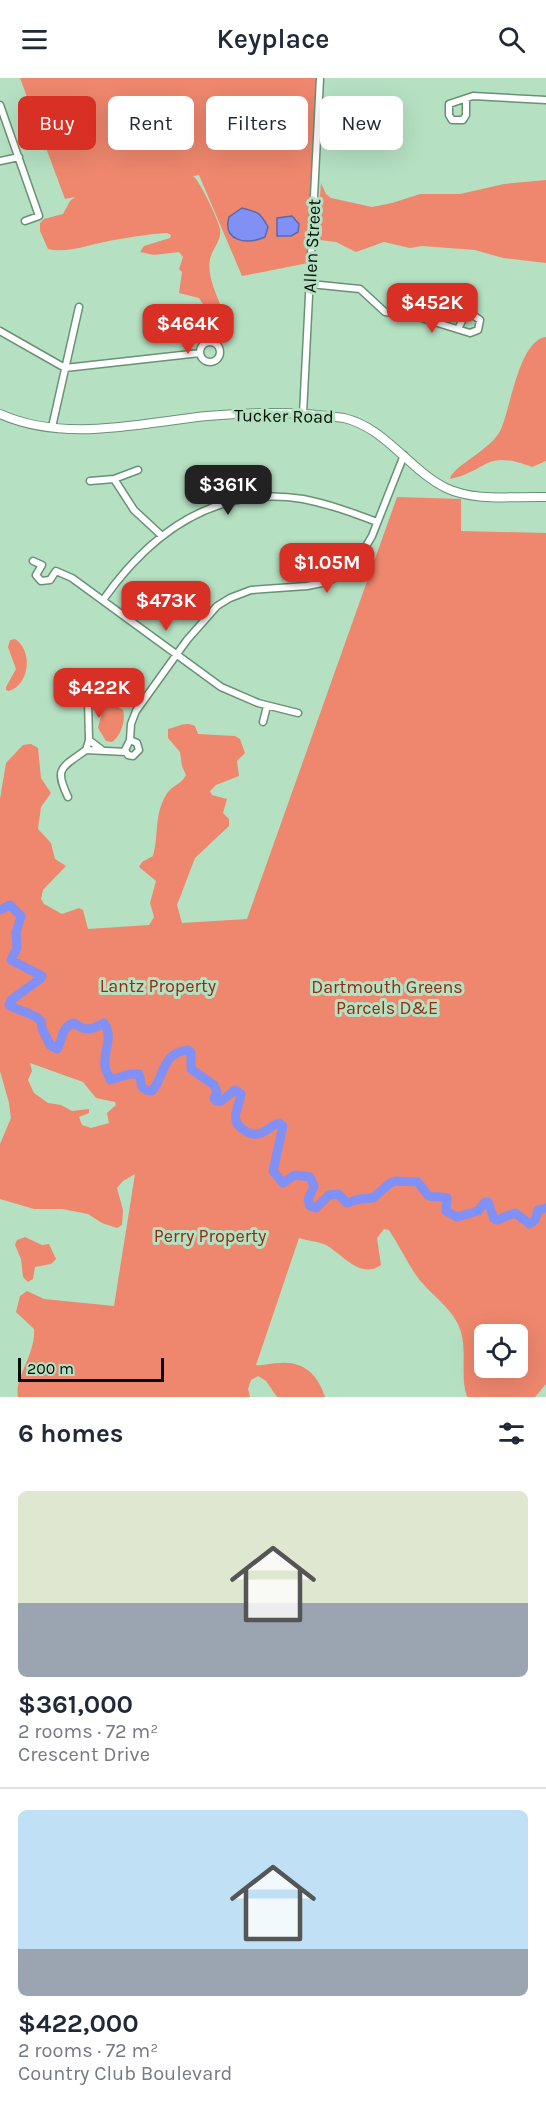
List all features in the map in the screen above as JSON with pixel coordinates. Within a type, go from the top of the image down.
[{"type":"main road","name":"Tucker Road","points":[[0,414],[52,427],[96,429],[244,413],[337,417],[357,422],[380,435],[432,479],[458,493],[480,496],[546,497]]},
{"type":"street","name":"Allen Street","points":[[303,414],[320,78]]},
{"type":"street","points":[[466,99],[473,96],[493,96],[546,100]]},
{"type":"street","points":[[0,105],[39,216],[25,221]]},
{"type":"street","points":[[0,161],[19,157]]},
{"type":"street","points":[[310,284],[360,289],[385,312],[410,315],[458,329]]},
{"type":"street","points":[[52,427],[79,307]]},
{"type":"street","points":[[0,331],[65,368],[200,353]]},
{"type":"street","points":[[126,752],[125,746],[130,740],[135,714],[176,654],[210,612],[230,598],[260,588],[319,584],[343,573],[357,562],[366,549],[404,455]]},
{"type":"street","points":[[90,481],[114,479],[138,470]]},
{"type":"street","points":[[114,479],[134,510],[161,535]]},
{"type":"street","points":[[104,600],[134,561],[161,535],[186,519],[233,502],[275,497],[314,501],[377,522]]},
{"type":"street","points":[[33,561],[72,578],[221,687],[267,706],[298,713]]},
{"type":"street","points":[[42,565],[36,575],[41,581],[49,581],[56,571]]},
{"type":"street","points":[[68,797],[59,777],[60,770],[86,750],[89,740],[87,699]]},
{"type":"street","points":[[263,722],[267,706]]},
{"type":"street","points":[[89,740],[102,750]]},
{"type":"street","points":[[86,750],[126,752],[133,756],[139,751],[137,743],[130,740]]},
{"type":"green space","points":[[20,78],[316,78],[308,263],[242,276],[199,175],[193,176],[200,185],[220,229],[220,237],[209,265],[220,304],[218,308],[206,309],[199,298],[179,293],[182,272],[179,269],[183,257],[179,252],[154,255],[140,252],[144,246],[170,238],[171,235],[167,233],[114,240],[72,249],[48,249],[40,231],[40,223],[44,219],[63,214],[75,197],[65,199],[47,150],[96,150],[96,96],[27,96]]},
{"type":"green space","points":[[546,180],[546,263],[503,258],[475,250],[422,246],[410,248],[384,242],[356,252],[336,242],[320,240],[317,235],[321,183],[326,194],[331,198],[372,207],[420,194],[460,194],[504,184]]},
{"type":"green space","points":[[546,337],[546,461],[532,467],[505,460],[496,461],[450,479],[452,474],[497,436],[505,419],[523,362],[537,341]]},
{"type":"green space","points":[[397,497],[461,499],[461,531],[546,533],[546,1384],[535,1397],[467,1397],[464,1381],[463,1340],[458,1324],[418,1278],[389,1230],[384,1229],[377,1238],[381,1265],[374,1269],[359,1268],[326,1245],[299,1238],[256,1365],[289,1363],[303,1367],[314,1376],[325,1397],[277,1397],[266,1381],[258,1376],[251,1380],[248,1389],[250,1397],[18,1397],[19,1382],[34,1338],[34,1329],[16,1312],[20,1296],[27,1291],[44,1299],[114,1306],[135,1174],[123,1181],[117,1188],[123,1210],[122,1225],[117,1228],[102,1223],[88,1214],[62,1209],[34,1209],[0,1199],[0,1144],[11,1118],[0,1071],[0,799],[6,763],[23,745],[31,744],[38,748],[41,778],[51,793],[41,807],[38,829],[51,843],[55,859],[66,866],[43,890],[41,899],[44,904],[62,914],[79,908],[83,910],[88,929],[149,925],[154,917],[150,903],[156,881],[139,867],[142,862],[153,856],[162,802],[171,789],[186,775],[180,752],[168,738],[168,729],[188,724],[195,726],[198,734],[235,736],[240,739],[245,753],[237,761],[239,776],[216,785],[210,791],[212,795],[227,799],[223,813],[229,819],[229,826],[195,858],[177,905],[182,923],[247,919]],"holes":[[[30,1063],[83,1082],[96,1098],[115,1102],[116,1105],[107,1113],[109,1123],[91,1128],[82,1125],[79,1117],[89,1113],[89,1109],[72,1111],[61,1105],[48,1103],[34,1093],[28,1080],[32,1071]]]},
{"type":"green space","points":[[15,639],[25,651],[27,667],[21,682],[9,691],[6,687],[16,669],[8,647],[10,640]]},
{"type":"green space","points":[[105,699],[123,710],[124,714],[120,732],[112,742],[106,741],[98,728]]},
{"type":"green space","points":[[25,1237],[42,1245],[49,1244],[56,1259],[51,1264],[35,1267],[33,1279],[28,1282],[23,1277],[21,1259],[15,1245],[17,1240]]},
{"type":"water","points":[[242,208],[255,212],[263,218],[268,227],[265,237],[244,241],[229,232],[229,217]]},
{"type":"water","points":[[292,216],[299,224],[298,232],[291,236],[277,236],[277,218]]},
{"type":"waterway","points":[[0,910],[10,905],[21,916],[16,933],[17,948],[11,960],[42,976],[11,1000],[9,1005],[41,1021],[50,1045],[57,1049],[64,1030],[74,1023],[89,1029],[104,1023],[108,1034],[105,1066],[110,1080],[130,1074],[139,1074],[142,1087],[152,1091],[168,1060],[179,1052],[188,1050],[191,1053],[191,1069],[214,1085],[217,1092],[214,1098],[216,1101],[221,1101],[235,1090],[241,1094],[235,1118],[239,1126],[255,1134],[263,1133],[279,1123],[283,1126],[273,1171],[283,1183],[295,1175],[310,1177],[314,1186],[308,1200],[310,1206],[316,1208],[329,1195],[338,1194],[347,1203],[373,1198],[395,1181],[418,1182],[430,1196],[447,1198],[446,1211],[457,1217],[478,1211],[485,1202],[488,1202],[494,1219],[515,1213],[530,1224],[535,1220],[538,1210],[546,1208]]},
{"type":"park label","name":"Lantz Property","points":[[158,986]]},
{"type":"park label","name":"Dartmouth Greens Parcels D&E","points":[[387,997]]},
{"type":"park label","name":"Perry Property","points":[[210,1236]]}]
